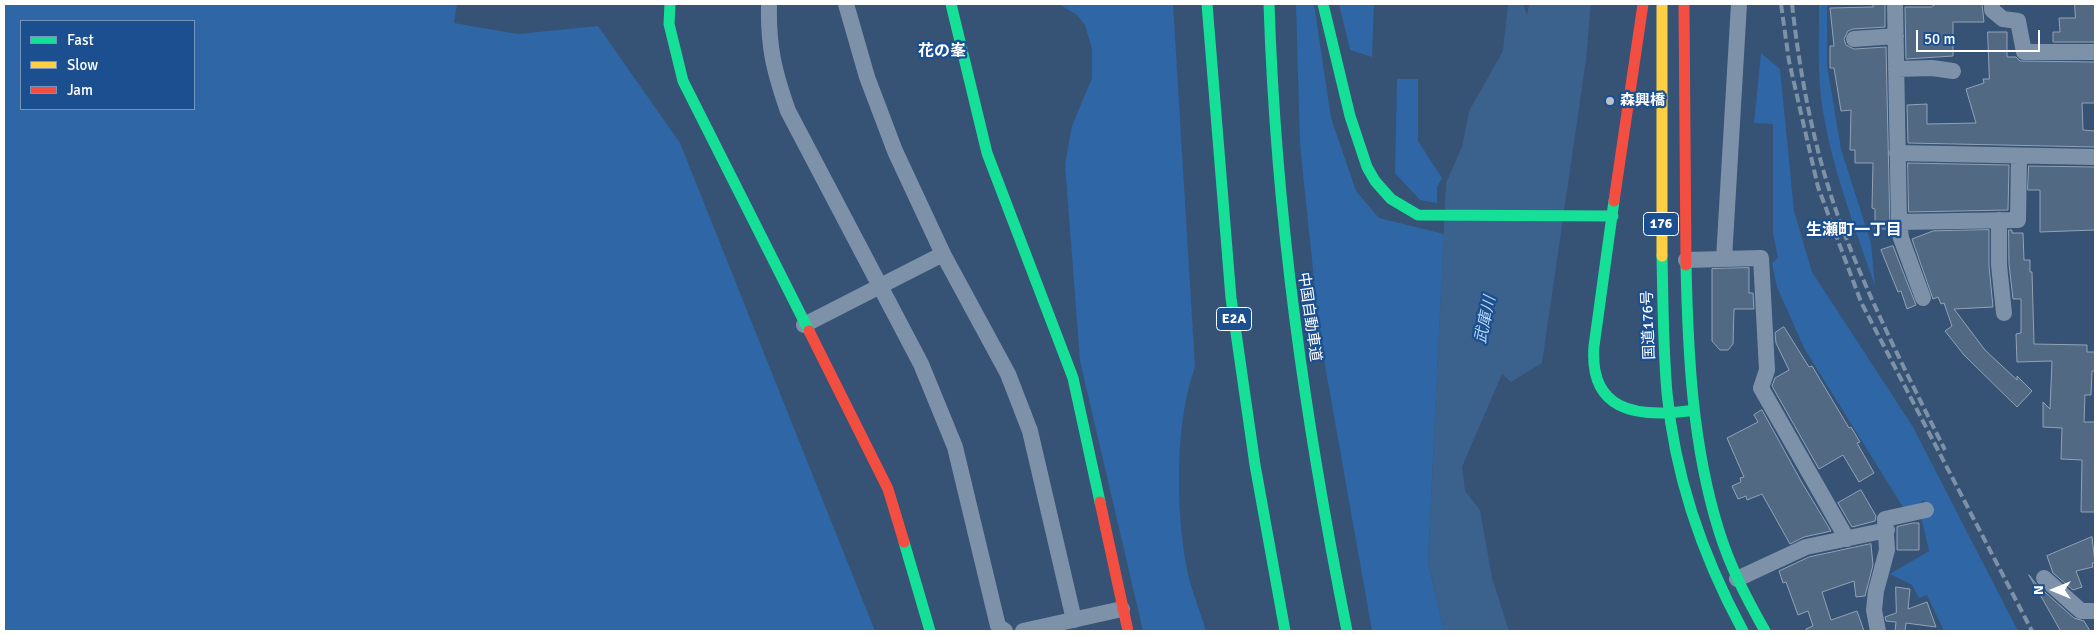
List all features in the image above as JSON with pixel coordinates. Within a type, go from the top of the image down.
[{"type":"main road","points":[[670,4],[669,24],[684,81],[804,325],[888,489],[930,631]]},
{"type":"main road","points":[[951,4],[988,153],[1072,378],[1128,631]]},
{"type":"main road","name":"E2A","points":[[1207,4],[1220,188],[1231,297],[1265,532],[1285,631]]},
{"type":"main road","name":"中国自動車道","points":[[1269,4],[1270,62],[1278,183],[1292,305],[1308,422],[1347,631]]},
{"type":"main road","points":[[1323,4],[1359,148],[1370,173],[1385,194],[1404,210],[1418,215],[1613,216]]},
{"type":"main road","points":[[1643,4],[1596,324],[1594,366],[1597,382],[1610,401],[1622,408],[1640,414],[1670,414],[1695,410]]},
{"type":"main road","name":"国道176号","points":[[1662,4],[1662,238],[1665,361],[1670,414],[1686,497],[1706,560],[1744,631]]},
{"type":"main road","name":"176","points":[[1684,4],[1686,260],[1689,354],[1695,410],[1707,493],[1725,552],[1750,608],[1765,631]]},
{"type":"street","points":[[769,4],[768,31],[773,70],[788,111],[922,364],[955,446],[998,626],[1005,631]]},
{"type":"street","points":[[846,4],[867,77],[895,151],[943,254],[1008,374],[1030,431],[1074,620]]},
{"type":"street","points":[[1724,259],[1738,4]]},
{"type":"street","points":[[1895,4],[1898,222],[1901,238],[1923,298]]},
{"type":"street","points":[[1992,4],[1992,10],[2003,19],[2018,21],[2024,52],[2095,52]]},
{"type":"street","points":[[1854,39],[1896,36]]},
{"type":"street","points":[[1896,69],[1932,68],[1953,71]]},
{"type":"street","points":[[1897,153],[2095,157]]},
{"type":"street","points":[[1898,222],[2018,220],[2019,156]]},
{"type":"street","points":[[1999,220],[1999,256],[2004,313]]},
{"type":"street","points":[[804,325],[943,254]]},
{"type":"street","points":[[1686,260],[1761,258],[1767,370],[1761,388],[1847,539]]},
{"type":"street","points":[[1878,631],[1874,610],[1876,591],[1887,550],[1885,519],[1926,510]]},
{"type":"street","points":[[1737,580],[1806,547],[1887,530]]},
{"type":"street","points":[[2044,578],[2081,610],[2095,610]]},
{"type":"street","points":[[1024,631],[1122,609]]},
{"type":"shaded area","points":[[4,4],[457,4],[454,23],[518,34],[598,26],[680,143],[875,631],[4,631]]},
{"type":"shaded area","points":[[1059,4],[1173,4],[1195,367],[1188,389],[1181,439],[1179,465],[1180,517],[1186,565],[1206,631],[1143,631],[1080,361],[1065,164],[1072,126],[1092,78],[1092,49],[1085,25],[1077,15]]},
{"type":"shaded area","points":[[1296,4],[1314,4],[1331,118],[1356,191],[1379,218],[1444,234],[1428,562],[1444,631],[1372,631],[1320,337],[1300,145]]},
{"type":"shaded area","points":[[1339,4],[1374,4],[1372,57],[1350,50]]},
{"type":"shaded area","points":[[1819,4],[1827,4],[1827,65],[1841,149],[1871,243],[1875,286],[1845,199],[1827,133],[1820,84]]},
{"type":"shaded area","points":[[1761,53],[1780,69],[1794,211],[1812,272],[1913,427],[2018,631],[1944,631],[1927,595],[1919,598],[1912,585],[1890,574],[1929,551],[1921,517],[1931,514],[1924,500],[1906,512],[1804,348],[1777,287],[1772,263],[1778,258],[1773,233],[1773,124],[1754,123]]},
{"type":"shaded area","points":[[1397,79],[1418,79],[1418,141],[1442,178],[1437,187],[1437,203],[1420,200],[1395,173]]},
{"type":"water","name":"武庫川","points":[[1508,4],[1523,4],[1527,15],[1529,4],[1591,4],[1586,60],[1542,363],[1511,382],[1502,374],[1462,467],[1465,491],[1480,510],[1492,578],[1509,631],[1444,631],[1428,562],[1446,183],[1462,147],[1469,111],[1503,51]]},
{"type":"building","points":[[1873,4],[1885,4],[1885,27],[1853,29],[1848,31],[1844,39],[1846,45],[1854,49],[1886,47],[1890,229],[1875,229],[1875,209],[1872,208],[1873,163],[1855,163],[1855,150],[1850,150],[1851,110],[1841,111],[1834,68],[1830,68],[1830,46],[1834,46],[1830,8],[1873,7]]},
{"type":"building","points":[[1936,4],[1982,4],[1984,22],[1953,22],[1953,56],[1906,59],[1905,7],[1931,7]]},
{"type":"building","points":[[2075,4],[2095,4],[2095,42],[2053,42],[2053,32],[2060,32],[2059,18],[2075,18]]},
{"type":"building","points":[[1988,32],[2007,32],[2007,57],[2016,57],[2020,61],[2095,62],[2095,103],[2082,103],[2083,130],[2095,131],[2095,147],[1908,143],[1907,105],[1927,104],[1927,124],[1976,123],[1966,89],[1984,83],[1983,79],[1989,79]]},
{"type":"building","points":[[1908,163],[2009,165],[2008,210],[1909,212]]},
{"type":"building","points":[[2029,166],[2095,167],[2095,230],[2040,232],[2040,190],[2028,190]]},
{"type":"building","points":[[1989,230],[1989,266],[1993,307],[1954,309],[1985,350],[2017,380],[2017,376],[2032,391],[2017,407],[1964,355],[1945,331],[1952,326],[1944,303],[1941,304],[1938,297],[1933,299],[1912,239],[1933,231]]},
{"type":"building","points":[[2009,230],[2012,230],[2012,233],[2023,233],[2024,260],[2030,260],[2034,344],[2087,345],[2087,352],[2095,352],[2095,371],[2092,371],[2091,395],[2085,395],[2084,422],[2095,422],[2095,512],[2081,512],[2082,460],[2061,459],[2062,428],[2043,427],[2043,402],[2050,409],[2052,361],[2017,362],[2016,334],[2021,333],[2021,299],[2013,299],[2009,264]]},
{"type":"building","points":[[1893,246],[1916,305],[1907,309],[1901,291],[1898,292],[1881,250]]},
{"type":"building","points":[[1749,268],[1749,293],[1753,293],[1754,309],[1734,309],[1733,344],[1728,350],[1720,350],[1712,341],[1712,269]]},
{"type":"building","points":[[1784,327],[1809,367],[1812,366],[1849,428],[1851,427],[1860,442],[1857,443],[1874,473],[1859,482],[1843,455],[1819,469],[1772,386],[1775,378],[1789,370],[1776,343],[1775,333]]},
{"type":"building","points":[[1762,410],[1831,531],[1804,537],[1790,544],[1762,494],[1747,500],[1746,496],[1738,499],[1732,486],[1741,482],[1740,478],[1744,477],[1727,438],[1758,422],[1754,415]]},
{"type":"building","points":[[1861,490],[1876,516],[1875,521],[1852,527],[1838,503]]},
{"type":"building","points":[[1919,523],[1919,550],[1897,550],[1897,527]]},
{"type":"building","points":[[2092,537],[2095,563],[2092,563],[2093,567],[2076,571],[2082,587],[2073,590],[2053,573],[2047,556]]},
{"type":"building","points":[[1871,544],[1873,565],[1865,596],[1856,597],[1854,581],[1822,592],[1831,620],[1857,611],[1864,631],[1806,631],[1806,629],[1813,626],[1808,611],[1798,615],[1786,582],[1783,583],[1779,571],[1809,557]]},
{"type":"building","points":[[2029,575],[2037,585],[2074,618],[2084,621],[2090,631],[2061,631]]},
{"type":"building","points":[[1896,587],[1910,589],[1908,609],[1927,602],[1936,627],[1906,623],[1905,631],[1895,631],[1896,622],[1886,621],[1885,617],[1896,613]]},
{"type":"railway","points":[[1781,4],[1789,61],[1818,187],[1861,302],[2032,631]]},
{"type":"railway","points":[[1792,4],[1809,113],[1830,193],[1850,248],[1875,307],[1945,450]]},
{"type":"traffic: fast","points":[[670,4],[669,24],[683,81],[809,331]]},
{"type":"traffic: fast","points":[[951,4],[987,153],[1073,378],[1100,502]]},
{"type":"traffic: fast","points":[[1207,4],[1231,298],[1255,465],[1285,631]]},
{"type":"traffic: fast","points":[[1269,4],[1278,163],[1295,319],[1318,475],[1347,631]]},
{"type":"traffic: fast","points":[[1323,4],[1350,116],[1367,167],[1375,181],[1391,199],[1418,215],[1613,216]]},
{"type":"traffic: fast","points":[[1614,201],[1594,346],[1594,367],[1599,384],[1608,397],[1619,405],[1634,410],[1650,413],[1688,411]]},
{"type":"traffic: fast","points":[[1662,256],[1667,393],[1677,455],[1684,486],[1703,545],[1743,631]]},
{"type":"traffic: fast","points":[[1686,265],[1693,399],[1697,433],[1710,499],[1728,557],[1765,631]]},
{"type":"traffic: fast","points":[[904,542],[930,631]]},
{"type":"traffic: slow","points":[[1662,4],[1662,256]]},
{"type":"traffic: jam","points":[[1614,201],[1643,4]]},
{"type":"traffic: jam","points":[[1684,4],[1686,265]]},
{"type":"traffic: jam","points":[[809,331],[888,489],[904,542]]},
{"type":"traffic: jam","points":[[1100,502],[1128,631]]},
{"type":"place","name":"森興橋","points":[[1610,101]]},
{"type":"district","name":"花の峯","points":[[942,52]]},
{"type":"district","name":"生瀬町一丁目","points":[[1854,231]]}]
